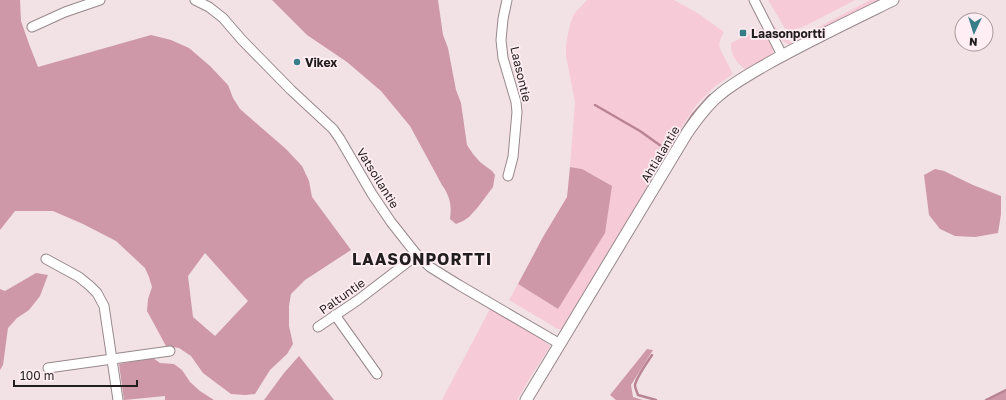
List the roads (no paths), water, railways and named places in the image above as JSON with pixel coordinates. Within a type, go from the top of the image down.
[{"type":"street","points":[[32,27],[47,19],[100,0]]},
{"type":"street","name":"Vatsoilantie","points":[[195,0],[209,7],[223,18],[290,90],[333,129],[372,194],[417,255],[430,266],[453,281],[560,344]]},
{"type":"street","name":"Laasontie","points":[[507,0],[503,19],[502,40],[504,58],[516,102],[517,112],[513,157],[508,176]]},
{"type":"street","points":[[754,0],[782,55]]},
{"type":"street","name":"Ahtialantie","points":[[526,400],[687,133],[711,102],[722,92],[741,79],[782,55],[892,0]]},
{"type":"street","name":"Paltuntie","points":[[318,327],[358,300],[417,255]]},
{"type":"street","points":[[46,259],[79,277],[97,292],[104,306],[118,400]]},
{"type":"street","points":[[336,315],[377,374]]},
{"type":"street","points":[[48,368],[170,351]]},
{"type":"waterway","points":[[595,105],[640,131],[661,146],[670,150],[693,114],[710,95]]},
{"type":"waterway","points":[[652,355],[640,374],[635,386],[638,395],[656,400]]},
{"type":"waterway","points":[[986,400],[1006,390]]},
{"type":"place","name":"Laasonportti","points":[[743,33]]},
{"type":"place","name":"Vikex","points":[[297,62]]},
{"type":"district","name":"LAASONPORTTI","points":[[422,259]]}]
